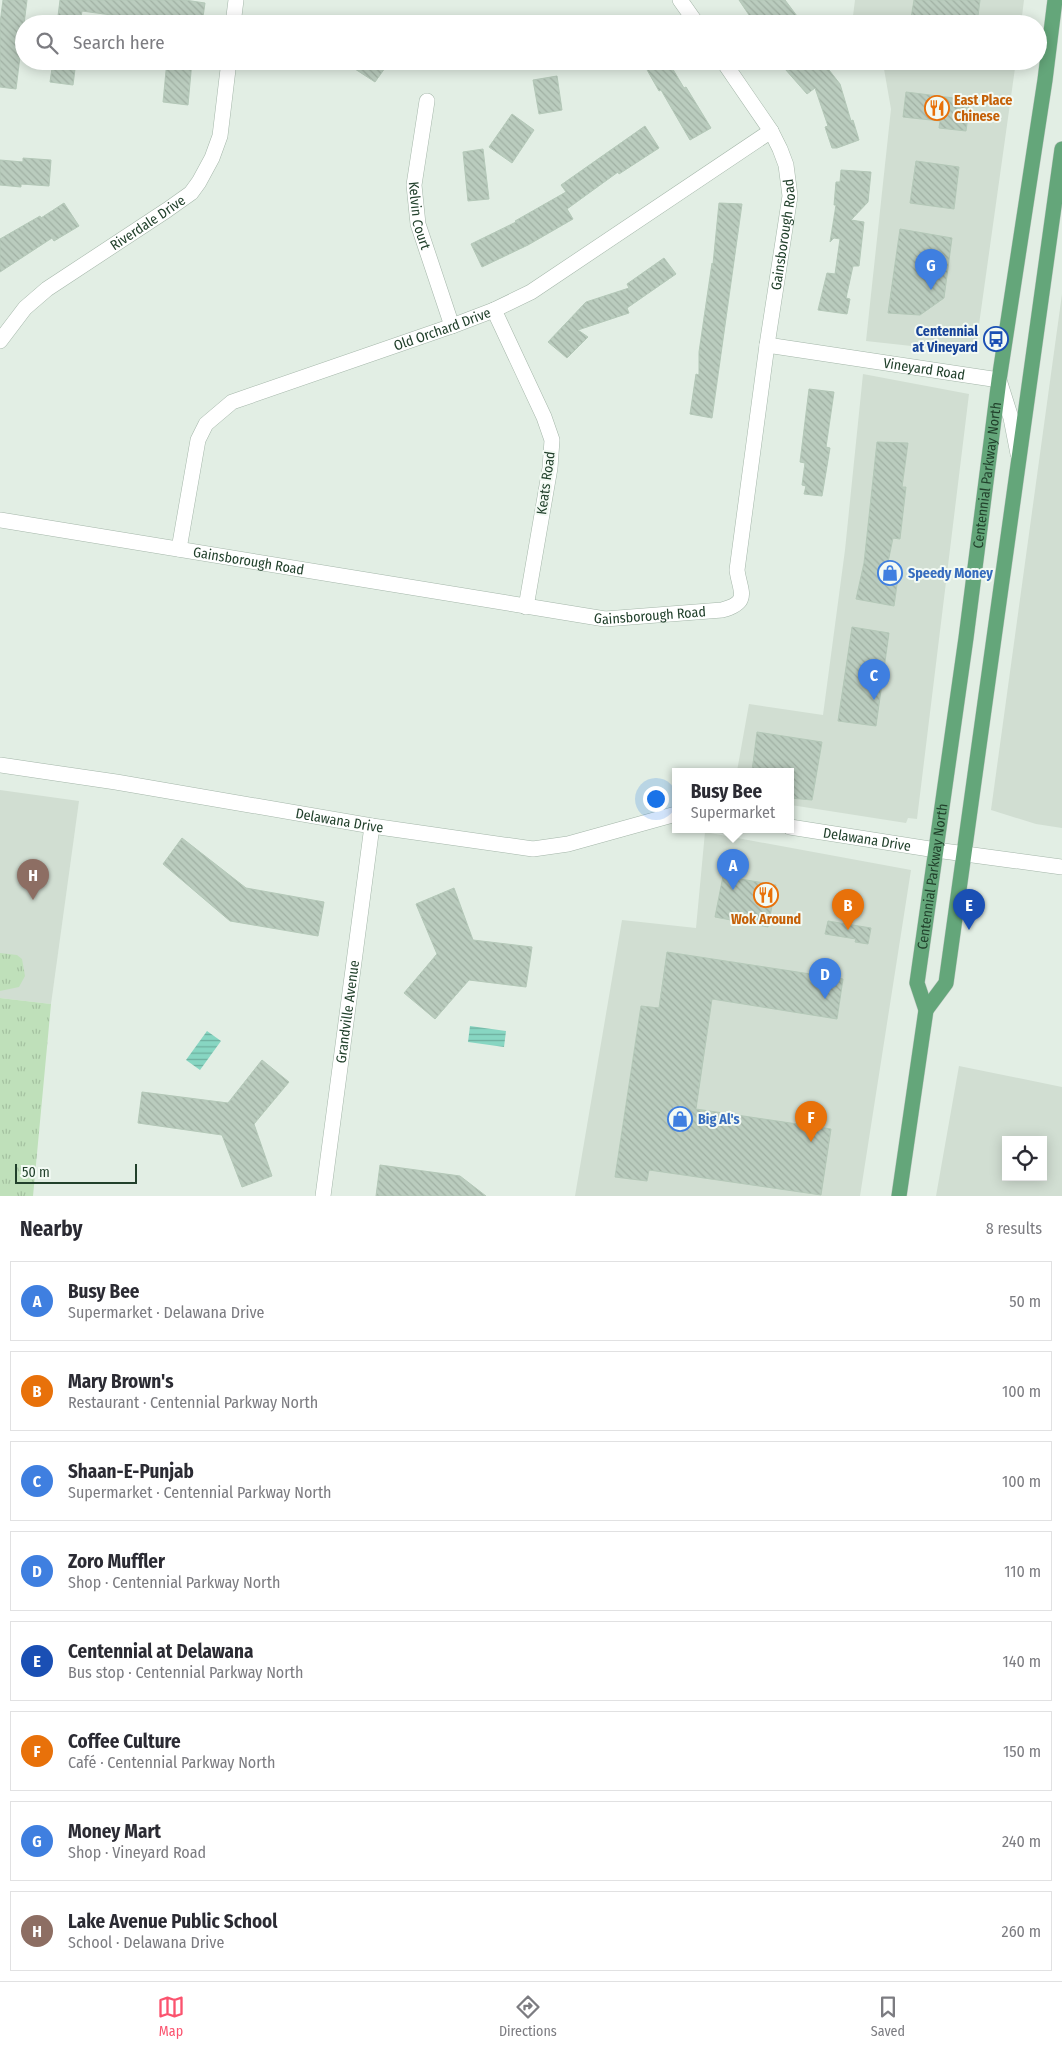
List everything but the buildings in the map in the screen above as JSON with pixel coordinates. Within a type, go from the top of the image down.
[{"type":"main road","name":"Centennial Parkway North","points":[[1047,64],[1055,0]]},
{"type":"main road","name":"Centennial Parkway North","points":[[899,1196],[926,1010],[917,983],[999,380],[1046,70]]},
{"type":"main road","name":"Centennial Parkway North","points":[[926,1010],[946,983],[1062,149]]},
{"type":"street","points":[[234,15],[236,0]]},
{"type":"street","points":[[680,0],[691,15]]},
{"type":"street","name":"Riverdale Drive","points":[[0,341],[25,308],[47,289],[191,193],[212,158],[220,136],[228,70]]},
{"type":"street","name":"Gainsborough Road","points":[[0,520],[605,619],[722,610],[735,606],[742,597],[742,588],[737,570],[767,345],[790,196],[786,166],[771,131],[729,70]]},
{"type":"street","name":"Kelvin Court","points":[[427,101],[414,185],[418,224],[452,326]]},
{"type":"street","name":"Old Orchard Drive","points":[[178,549],[198,440],[206,424],[232,402],[452,326],[494,310],[531,292],[771,131]]},
{"type":"street","name":"Keats Road","points":[[494,310],[544,417],[552,440],[550,468],[526,607]]},
{"type":"street","name":"Vineyard Road","points":[[767,345],[999,380]]},
{"type":"street","points":[[999,380],[1011,418],[1019,460]]},
{"type":"street","name":"Delawana Drive","points":[[0,765],[116,782],[372,826],[533,849],[568,844],[672,815]]},
{"type":"street","name":"Grandville Avenue","points":[[323,1196],[372,826]]},
{"type":"street","name":"Delawana Drive","points":[[794,828],[1062,867]]},
{"type":"shaded area","points":[[855,0],[1024,0],[1022,15],[853,15]]},
{"type":"shaded area","points":[[884,70],[1015,70],[975,353],[866,341],[891,109]]},
{"type":"shaded area","points":[[1062,294],[1062,828],[1036,824],[991,810]]},
{"type":"shaded area","points":[[863,374],[969,394],[917,819],[908,818],[906,823],[794,805],[794,768],[738,768],[749,704],[823,715],[845,550]]},
{"type":"shaded area","points":[[0,790],[79,801],[51,1004],[0,998]]},
{"type":"shaded area","points":[[705,833],[911,870],[860,1196],[575,1196],[622,920],[696,928]]},
{"type":"shaded area","points":[[470,1026],[506,1031],[504,1047],[468,1042]]},
{"type":"shaded area","points":[[207,1031],[221,1041],[200,1070],[186,1060]]},
{"type":"shaded area","points":[[959,1066],[1062,1087],[1062,1196],[936,1196]]},
{"type":"green space","points":[[0,953],[17,955],[22,959],[25,976],[19,987],[0,991]]},
{"type":"green space","points":[[0,998],[51,1004],[33,1196],[0,1196]]},
{"type":"place","name":"East Place Chinese","points":[[937,108]]},
{"type":"place","name":"Money Mart","points":[[931,290]]},
{"type":"place","name":"Centennial at Vineyard","points":[[996,339]]},
{"type":"place","name":"Speedy Money","points":[[890,573]]},
{"type":"place","name":"Shaan-E-Punjab","points":[[874,700]]},
{"type":"place","name":"Busy Bee","points":[[733,890]]},
{"type":"place","name":"Wok Around","points":[[766,895]]},
{"type":"place","name":"Lake Avenue Public School","points":[[33,900]]},
{"type":"place","name":"Mary Brown's","points":[[848,930]]},
{"type":"place","name":"Centennial at Delawana","points":[[969,930]]},
{"type":"place","name":"Zoro Muffler","points":[[825,999]]},
{"type":"place","name":"Big Al's","points":[[680,1119]]},
{"type":"place","name":"Coffee Culture","points":[[811,1142]]}]
